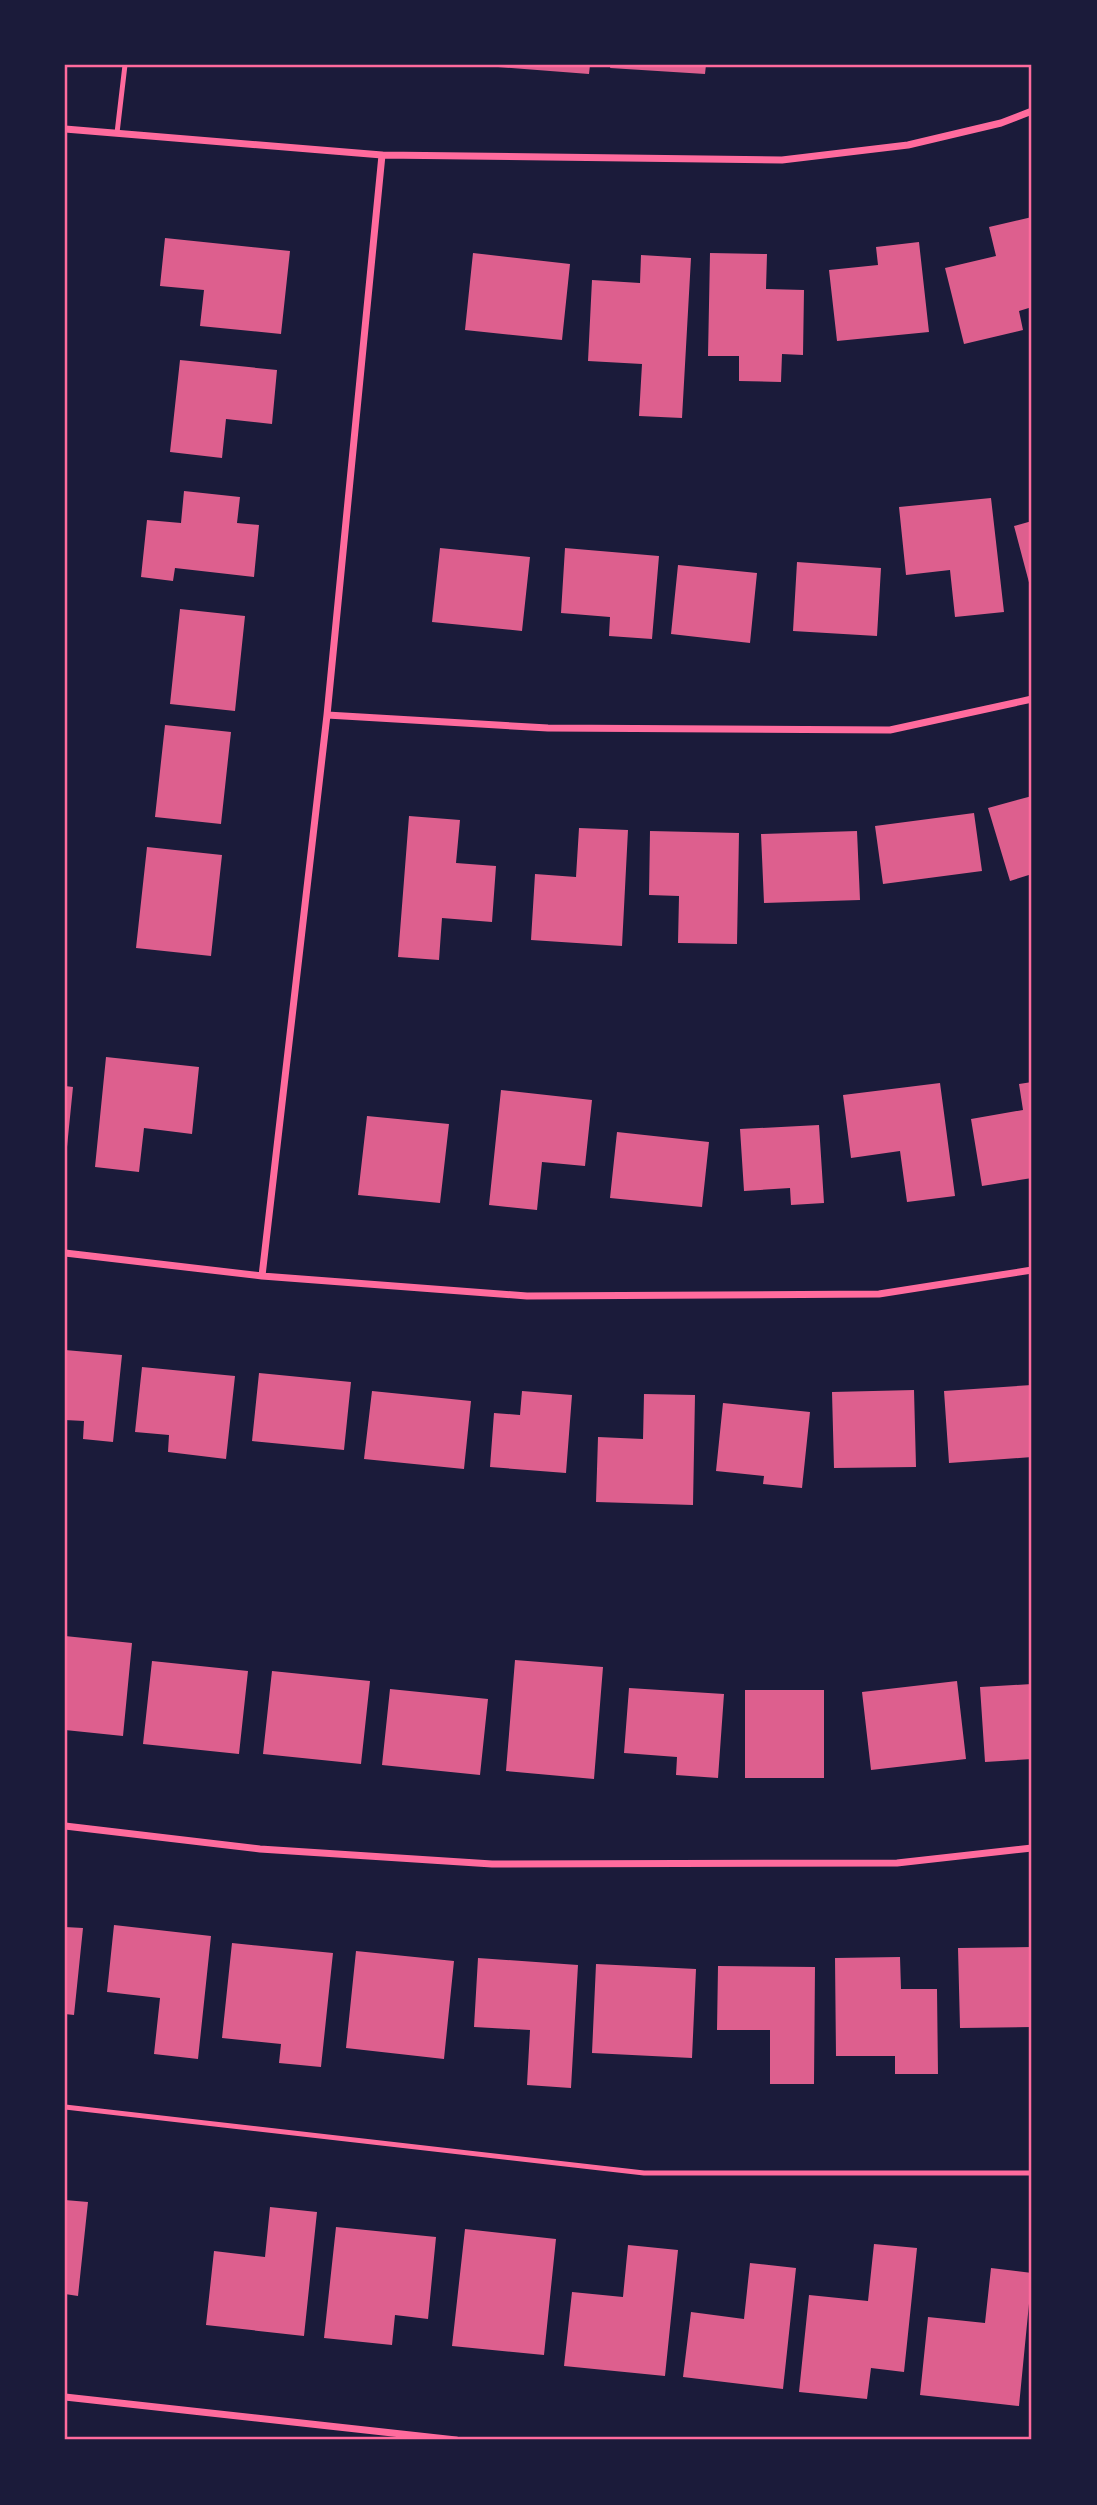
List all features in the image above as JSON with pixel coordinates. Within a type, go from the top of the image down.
[{"type":"street","points":[[65,129],[382,155],[782,160],[908,145],[1002,122],[1032,111]]},
{"type":"street","points":[[262,1276],[327,715],[382,155]]},
{"type":"street","points":[[327,715],[548,727],[890,730],[1032,699]]},
{"type":"street","points":[[65,1253],[262,1276],[527,1296],[879,1294],[1032,1270]]},
{"type":"street","points":[[65,1826],[260,1849],[492,1864],[897,1863],[1032,1848]]},
{"type":"street","points":[[65,2397],[456,2440]]},
{"type":"lane","points":[[117,134],[125,65]]},
{"type":"lane","points":[[65,2107],[644,2173],[1032,2174]]},
{"type":"building","points":[[498,65],[590,65],[589,74]]},
{"type":"building","points":[[611,65],[706,65],[705,74],[610,68]]},
{"type":"building","points":[[1032,217],[1032,307],[1019,311],[1023,330],[964,344],[945,268],[996,256],[989,227]]},
{"type":"building","points":[[165,238],[290,251],[281,334],[200,326],[204,290],[160,286]]},
{"type":"building","points":[[919,242],[929,332],[837,341],[829,270],[878,265],[876,247]]},
{"type":"building","points":[[473,253],[570,264],[562,340],[465,330]]},
{"type":"building","points":[[710,253],[767,254],[766,289],[804,290],[803,355],[782,354],[781,382],[739,381],[739,356],[708,356]]},
{"type":"building","points":[[641,255],[691,258],[682,418],[639,416],[642,364],[588,361],[592,280],[640,283]]},
{"type":"building","points":[[180,360],[277,370],[272,424],[226,419],[222,458],[170,452]]},
{"type":"building","points":[[184,491],[240,497],[237,523],[259,525],[254,577],[175,568],[173,581],[141,577],[147,520],[181,523]]},
{"type":"building","points":[[991,498],[1004,612],[955,617],[950,570],[906,575],[899,507]]},
{"type":"building","points":[[1032,521],[1032,589],[1031,590],[1014,526]]},
{"type":"building","points":[[440,548],[530,557],[522,631],[432,622]]},
{"type":"building","points":[[565,548],[659,556],[652,639],[609,636],[610,617],[561,613]]},
{"type":"building","points":[[797,562],[881,568],[877,636],[793,631]]},
{"type":"building","points":[[678,565],[757,573],[750,643],[671,634]]},
{"type":"building","points":[[180,609],[245,616],[235,711],[170,704]]},
{"type":"building","points":[[165,725],[231,732],[221,824],[155,817]]},
{"type":"building","points":[[1032,796],[1032,874],[1010,881],[988,808]]},
{"type":"building","points":[[974,813],[982,871],[883,884],[875,826]]},
{"type":"building","points":[[409,816],[460,820],[456,863],[496,866],[492,922],[442,918],[439,960],[398,957]]},
{"type":"building","points":[[579,828],[628,830],[622,946],[531,940],[535,874],[576,877]]},
{"type":"building","points":[[650,831],[739,833],[737,944],[678,943],[679,896],[649,895]]},
{"type":"building","points":[[857,831],[860,900],[764,903],[761,834]]},
{"type":"building","points":[[147,847],[222,855],[211,956],[136,948]]},
{"type":"building","points":[[106,1057],[199,1067],[192,1134],[144,1128],[139,1172],[95,1167]]},
{"type":"building","points":[[1032,1082],[1032,1178],[982,1186],[971,1119],[1023,1110],[1019,1084]]},
{"type":"building","points":[[940,1083],[955,1196],[907,1202],[900,1151],[851,1158],[843,1095]]},
{"type":"building","points":[[65,1086],[73,1087],[67,1147],[65,1147]]},
{"type":"building","points":[[501,1090],[592,1100],[585,1166],[542,1162],[537,1210],[489,1205]]},
{"type":"building","points":[[367,1116],[449,1124],[440,1203],[358,1195]]},
{"type":"building","points":[[819,1125],[824,1203],[791,1205],[790,1188],[744,1191],[740,1129]]},
{"type":"building","points":[[617,1132],[709,1142],[702,1207],[610,1198]]},
{"type":"building","points":[[65,1350],[122,1355],[113,1442],[83,1439],[84,1421],[65,1420]]},
{"type":"building","points":[[142,1367],[235,1376],[226,1459],[168,1452],[169,1435],[135,1432]]},
{"type":"building","points":[[259,1373],[351,1382],[344,1450],[252,1441]]},
{"type":"building","points":[[1032,1385],[1032,1457],[949,1463],[944,1391]]},
{"type":"building","points":[[914,1390],[916,1467],[834,1468],[832,1392]]},
{"type":"building","points":[[372,1391],[471,1401],[464,1469],[364,1459]]},
{"type":"building","points":[[522,1391],[572,1395],[566,1473],[490,1467],[494,1413],[520,1415]]},
{"type":"building","points":[[644,1394],[695,1395],[693,1505],[596,1502],[598,1437],[643,1439]]},
{"type":"building","points":[[723,1403],[810,1412],[802,1488],[763,1484],[764,1476],[716,1471]]},
{"type":"building","points":[[65,1636],[132,1643],[123,1736],[65,1730]]},
{"type":"building","points":[[515,1660],[603,1667],[594,1779],[506,1771]]},
{"type":"building","points":[[152,1661],[248,1671],[239,1754],[143,1744]]},
{"type":"building","points":[[272,1671],[370,1681],[361,1764],[263,1754]]},
{"type":"building","points":[[957,1681],[966,1759],[871,1770],[862,1692]]},
{"type":"building","points":[[1032,1684],[1032,1759],[985,1762],[980,1687]]},
{"type":"building","points":[[629,1688],[724,1694],[718,1778],[676,1775],[677,1757],[624,1753]]},
{"type":"building","points":[[390,1689],[488,1699],[480,1775],[382,1765]]},
{"type":"building","points":[[745,1690],[824,1690],[824,1778],[745,1778]]},
{"type":"building","points":[[114,1925],[211,1936],[198,2059],[154,2054],[160,1998],[107,1992]]},
{"type":"building","points":[[65,1927],[83,1928],[74,2015],[65,2014]]},
{"type":"building","points":[[232,1943],[333,1953],[321,2067],[279,2063],[281,2044],[222,2038]]},
{"type":"building","points":[[1032,1947],[1032,2027],[960,2028],[958,1948]]},
{"type":"building","points":[[356,1951],[454,1961],[444,2059],[346,2048]]},
{"type":"building","points":[[900,1957],[901,1989],[937,1989],[938,2074],[895,2074],[895,2056],[836,2056],[835,1958]]},
{"type":"building","points":[[478,1958],[578,1965],[571,2088],[527,2085],[530,2030],[474,2027]]},
{"type":"building","points":[[596,1964],[696,1969],[692,2058],[592,2053]]},
{"type":"building","points":[[718,1966],[815,1967],[814,2084],[770,2084],[770,2030],[717,2030]]},
{"type":"building","points":[[65,2200],[88,2202],[78,2296],[65,2294]]},
{"type":"building","points":[[270,2207],[317,2212],[304,2336],[206,2325],[214,2251],[265,2257]]},
{"type":"building","points":[[336,2227],[436,2237],[428,2319],[395,2315],[392,2345],[324,2338]]},
{"type":"building","points":[[465,2229],[556,2239],[544,2355],[452,2346]]},
{"type":"building","points":[[874,2244],[917,2248],[904,2372],[871,2368],[867,2399],[799,2392],[809,2295],[868,2301]]},
{"type":"building","points":[[628,2245],[678,2250],[665,2376],[564,2366],[572,2292],[623,2297]]},
{"type":"building","points":[[750,2263],[796,2268],[783,2389],[683,2377],[691,2312],[744,2319]]},
{"type":"building","points":[[991,2268],[1032,2273],[1019,2406],[920,2395],[928,2317],[985,2323]]}]
